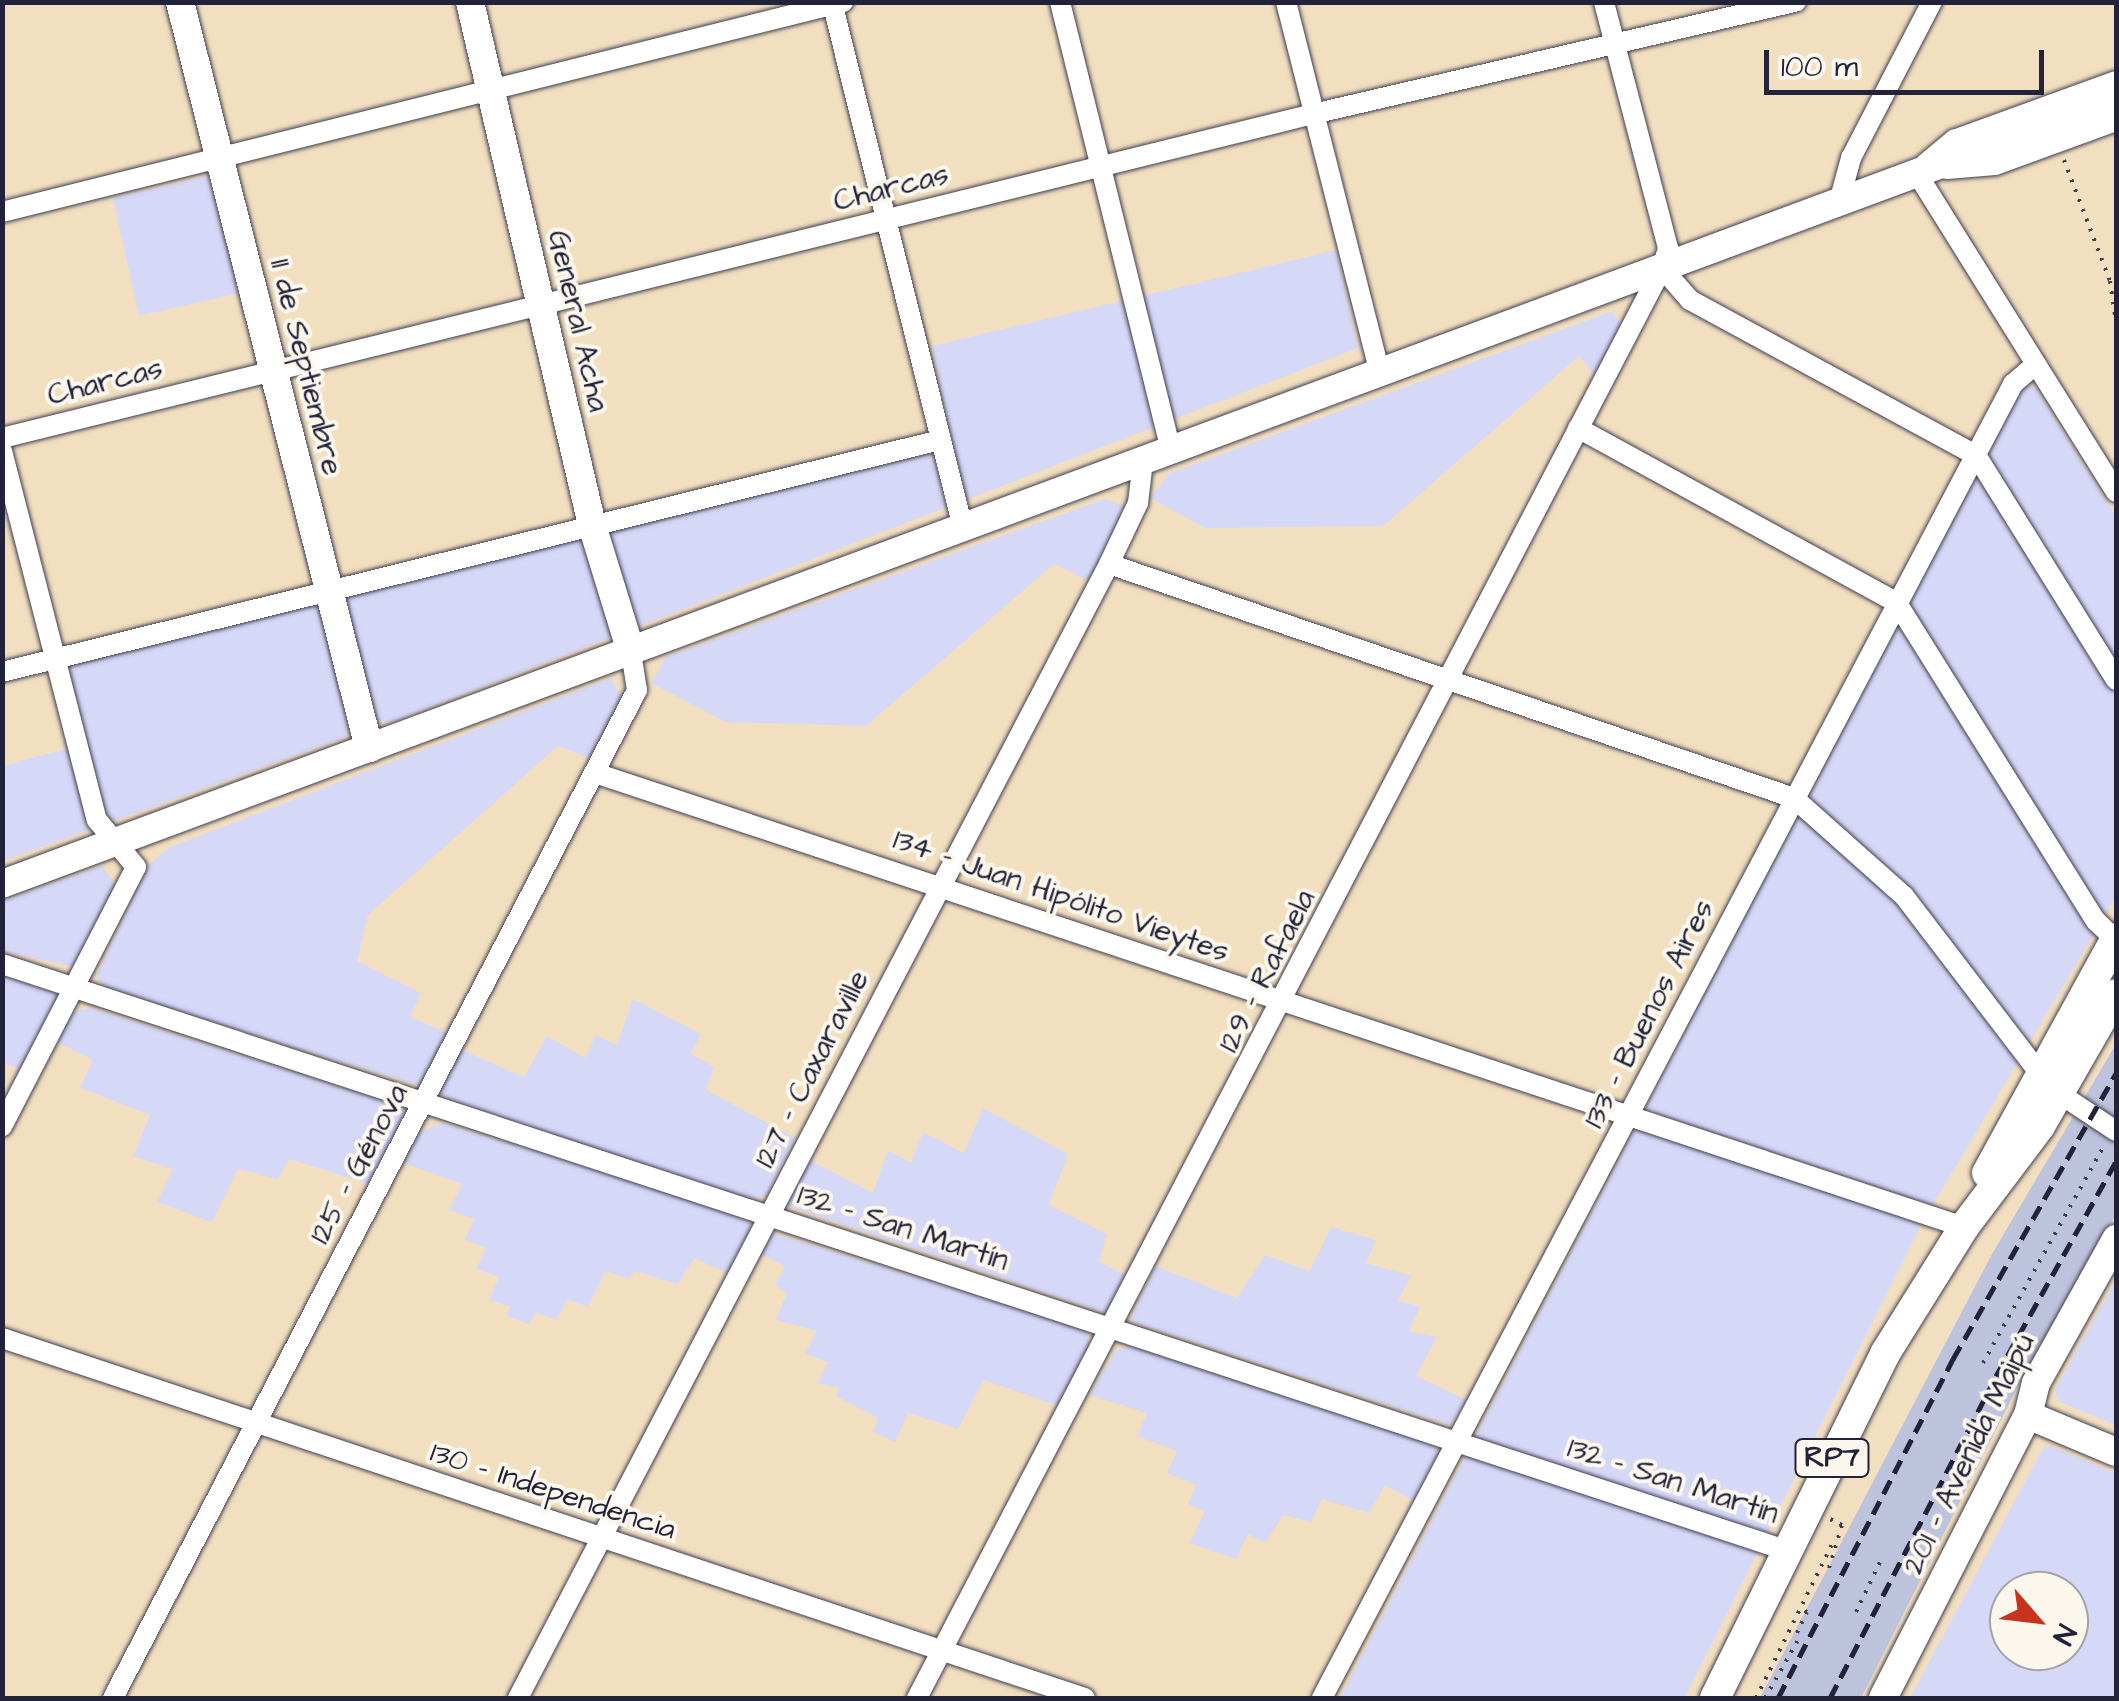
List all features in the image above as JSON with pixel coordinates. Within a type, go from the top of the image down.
[{"type":"main road","name":"11 de Septiembre","points":[[180,2],[368,748]]},
{"type":"main road","name":"General Acha","points":[[470,2],[592,525],[631,652]]},
{"type":"main road","points":[[2,884],[2116,99]]},
{"type":"main road","name":"RP7","points":[[2050,1084],[2116,939]]},
{"type":"main road","name":"RP7","points":[[1715,1698],[1886,1352],[2050,1084],[2116,994]]},
{"type":"main road","name":"201 - Avenida Maipú","points":[[1883,1698],[2028,1415],[2036,1383],[2116,1239]]},
{"type":"main road","points":[[2028,1415],[2116,1452]]},
{"type":"street","points":[[1060,2],[1172,450]]},
{"type":"street","points":[[1286,2],[1380,373]]},
{"type":"street","points":[[1604,2],[1668,248],[1662,268],[1690,300],[1976,455],[2116,680]]},
{"type":"street","name":"Charcas","points":[[2,438],[1313,114],[1796,2]]},
{"type":"street","points":[[1839,202],[1851,158],[1932,2]]},
{"type":"street","points":[[2,212],[836,3],[963,528]]},
{"type":"street","points":[[1916,172],[1954,140],[2116,81]]},
{"type":"street","points":[[1916,172],[1994,165],[2116,122]]},
{"type":"street","points":[[1916,172],[2116,492]]},
{"type":"street","name":"129 - Rafaela","points":[[917,1698],[1284,1004],[1662,268]]},
{"type":"street","name":"133 - Buenos Aires","points":[[1322,1698],[2013,384],[2036,364]]},
{"type":"street","points":[[1578,428],[1897,603],[2096,921],[2116,939]]},
{"type":"street","points":[[2,672],[940,440]]},
{"type":"street","points":[[2,451],[97,820],[136,868],[2,1127]]},
{"type":"street","name":"127 - Caxaraville","points":[[518,1698],[1109,564],[1138,503],[1143,461]]},
{"type":"street","points":[[1109,564],[1447,684],[1794,798],[1904,896],[2050,1084],[2115,1130]]},
{"type":"street","name":"125 - Génova","points":[[113,1698],[637,690],[631,652]]},
{"type":"street","name":"134 - Juan Hipólito Vieytes","points":[[595,774],[1964,1227]]},
{"type":"street","name":"132 - San Martín","points":[[2,964],[1785,1550]]},
{"type":"street","name":"130 - Independencia","points":[[2,1338],[1085,1698]]},
{"type":"path","points":[[2057,143],[2110,281],[2116,322]]},
{"type":"path","points":[[1984,1363],[2115,1130]]},
{"type":"path","points":[[1756,1698],[1834,1545],[1828,1568]]},
{"type":"path","points":[[1856,1612],[1881,1560]]},
{"type":"path","points":[[1764,1698],[1808,1612],[1800,1608]]},
{"type":"shaded area","points":[[208,176],[212,194],[221,192],[244,292],[139,316],[113,198]]},
{"type":"shaded area","points":[[1336,250],[1358,348],[392,722],[373,721],[343,594],[951,441],[932,346]]},
{"type":"shaded area","points":[[1613,311],[1621,325],[1595,375],[1579,356],[1383,526],[1205,528],[1150,498],[1170,473]]},
{"type":"shaded area","points":[[2034,385],[2116,517],[2116,897],[1921,1225],[1685,1698],[1340,1698],[2018,389]]},
{"type":"shaded area","points":[[1105,499],[1126,506],[1092,582],[1054,564],[866,726],[726,722],[651,683],[666,657]]},
{"type":"shaded area","points":[[323,601],[354,723],[346,737],[3,861],[3,766],[73,747],[51,668]]},
{"type":"shaded area","points":[[611,678],[623,699],[592,759],[558,746],[368,915],[357,961],[421,993],[410,1017],[453,1035],[424,1087],[109,991],[96,977],[148,865],[170,847]]},
{"type":"shaded area","points":[[102,866],[116,885],[73,967],[3,951],[2,901]]},
{"type":"shaded area","points":[[2,974],[50,989],[60,999],[26,1071],[3,1063]]},
{"type":"shaded area","points":[[633,999],[701,1034],[691,1054],[714,1067],[706,1090],[795,1138],[767,1195],[751,1199],[451,1104],[440,1092],[462,1050],[524,1077],[547,1036],[585,1058],[596,1035],[617,1045]]},
{"type":"shaded area","points":[[91,1008],[401,1106],[406,1113],[372,1185],[289,1159],[278,1179],[238,1169],[212,1222],[157,1202],[173,1169],[133,1156],[150,1115],[80,1088],[93,1060],[55,1041],[75,1011]]},
{"type":"shaded area","points":[[2116,1044],[2116,1214],[2014,1394],[1861,1698],[1760,1698],[1992,1254]]},
{"type":"shaded area","points":[[983,1108],[1068,1154],[1049,1205],[1107,1234],[1099,1262],[1128,1276],[1106,1313],[785,1205],[807,1159],[873,1193],[888,1151],[911,1162],[923,1132],[964,1153]]},
{"type":"shaded area","points":[[443,1123],[748,1216],[751,1229],[730,1274],[694,1258],[678,1284],[634,1271],[630,1279],[606,1271],[588,1307],[568,1299],[557,1320],[536,1313],[529,1324],[506,1316],[511,1307],[489,1300],[499,1277],[476,1269],[486,1248],[465,1239],[474,1219],[449,1210],[462,1184],[404,1163],[420,1132]]},
{"type":"shaded area","points":[[1331,1227],[1376,1240],[1366,1263],[1411,1276],[1398,1300],[1420,1307],[1409,1331],[1437,1337],[1416,1376],[1467,1400],[1450,1425],[1130,1321],[1155,1266],[1237,1298],[1265,1255],[1310,1271]]},
{"type":"shaded area","points":[[772,1233],[1084,1328],[1092,1348],[1062,1407],[984,1380],[958,1429],[908,1413],[895,1442],[873,1431],[878,1418],[836,1396],[839,1388],[818,1383],[828,1362],[805,1354],[817,1331],[776,1320],[787,1293],[775,1285],[785,1267],[758,1252]]},
{"type":"shaded area","points":[[2114,1284],[2116,1425],[2058,1401],[2055,1390]]},
{"type":"shaded area","points":[[1131,1346],[1435,1445],[1440,1459],[1418,1503],[1385,1485],[1369,1513],[1322,1499],[1311,1522],[1283,1515],[1265,1543],[1248,1534],[1236,1559],[1190,1543],[1205,1511],[1188,1504],[1196,1485],[1167,1473],[1177,1451],[1137,1436],[1147,1413],[1090,1395],[1116,1350]]},
{"type":"shaded area","points":[[2052,1446],[2116,1474],[2116,1698],[1910,1698],[2043,1448]]},
{"type":"railway","points":[[1778,1698],[1953,1359],[2116,1073]]},
{"type":"railway","points":[[1830,1698],[1996,1376],[2116,1161]]}]
